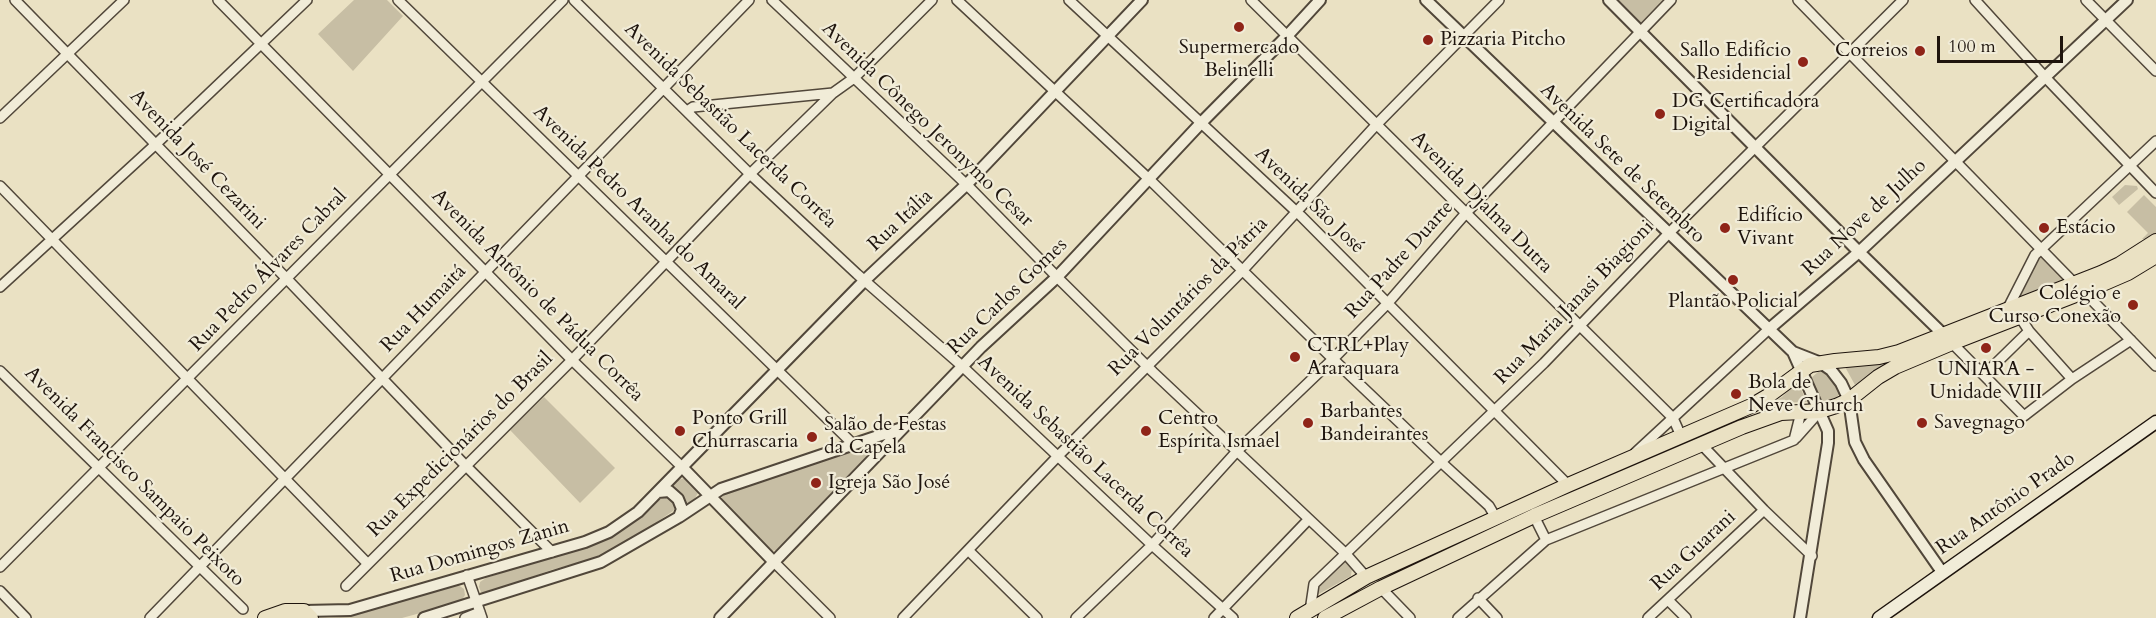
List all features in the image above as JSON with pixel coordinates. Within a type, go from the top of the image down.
[{"type":"main road","points":[[1297,618],[1366,577],[1681,435],[1751,406],[1810,365],[1879,357],[2020,317],[2080,288],[2156,241]]},
{"type":"main road","points":[[1325,618],[1381,588],[1534,516],[1762,418],[1781,413],[1820,411],[1836,406],[1849,400],[1895,367],[2007,310],[2127,273],[2156,256]]},
{"type":"main road","name":"Rua Antônio Prado","points":[[1879,618],[2156,422]]},
{"type":"main road","points":[[1676,456],[1681,447],[1681,435]]},
{"type":"main road","name":"Rua Domingos Zanin","points":[[265,618],[285,611],[307,614]]},
{"type":"street","name":"Avenida José Cezarini","points":[[15,0],[552,552]]},
{"type":"street","points":[[0,118],[124,0]]},
{"type":"street","name":"Avenida Antônio de Pádua Corrêa","points":[[218,0],[830,618]]},
{"type":"street","points":[[0,287],[156,144],[307,0]]},
{"type":"street","name":"Avenida Pedro Aranha do Amaral","points":[[398,0],[852,443]]},
{"type":"street","name":"Rua Pedro Álvares Cabral","points":[[0,567],[563,0]]},
{"type":"street","name":"Avenida Sebastião Lacerda Corrêa","points":[[574,0],[750,174],[962,366],[1233,618]]},
{"type":"street","name":"Rua Humaitá","points":[[150,618],[749,0]]},
{"type":"street","name":"Avenida Cônego Jeronymo Cesar","points":[[772,0],[966,185],[1147,365],[1238,450],[1245,460],[1345,553],[1366,577]]},
{"type":"street","name":"Rua Expedicionários do Brasil","points":[[346,586],[572,360],[750,174],[832,93],[854,78],[932,0]]},
{"type":"street","points":[[957,0],[1149,179],[1333,359],[1489,506],[1496,518]]},
{"type":"street","name":"Avenida São José","points":[[1069,0],[1297,213],[1569,485]]},
{"type":"street","name":"Rua Itália","points":[[682,467],[865,280],[966,185],[1142,0]]},
{"type":"street","name":"Avenida Djalma Dutra","points":[[1251,0],[1673,418],[1681,435]]},
{"type":"street","name":"Rua Carlos Gomes","points":[[720,618],[962,366],[1057,277],[1320,0]]},
{"type":"street","name":"Avenida Sete de Setembro","points":[[1426,0],[1793,352],[1821,363]]},
{"type":"street","name":"Rua Voluntários da Pátria","points":[[903,618],[1058,456],[1243,270],[1377,124],[1499,0]]},
{"type":"street","points":[[1609,0],[2024,416],[2072,379],[2131,340]]},
{"type":"street","name":"Rua Padre Duarte","points":[[1076,618],[1152,545],[1238,450],[1333,359],[1386,304],[1466,213],[1671,0]]},
{"type":"street","points":[[1798,0],[2156,366]]},
{"type":"street","name":"Rua Maria Janasi Biagioni","points":[[1310,611],[1314,584],[1495,411],[1669,233],[1903,0]]},
{"type":"street","points":[[1975,0],[2156,193]]},
{"type":"street","points":[[2086,0],[2156,71]]},
{"type":"street","name":"Rua Nove de Julho","points":[[1626,460],[1769,329],[1859,252],[2127,0]]},
{"type":"street","points":[[687,111],[693,107],[832,93]]},
{"type":"street","points":[[2007,310],[2035,255],[2156,141]]},
{"type":"street","points":[[0,186],[368,564]]},
{"type":"street","points":[[2020,317],[2029,331],[2072,379]]},
{"type":"street","points":[[1984,375],[2029,331]]},
{"type":"street","name":"Avenida Sete de Setembro","points":[[1793,352],[1828,431],[1812,556],[1800,618]]},
{"type":"street","points":[[1821,363],[1836,376],[1849,400],[1855,442],[1864,460],[1942,572]]},
{"type":"street","name":"Avenida Francisco Sampaio Peixoto","points":[[0,371],[243,609]]},
{"type":"street","points":[[1458,618],[1546,540],[1794,440],[1820,411]]},
{"type":"street","points":[[1794,440],[1801,412]]},
{"type":"street","points":[[465,618],[601,562],[722,489],[852,443],[905,427]]},
{"type":"street","points":[[1702,445],[1812,556]]},
{"type":"street","name":"Rua Domingos Zanin","points":[[307,614],[350,610],[585,542],[609,532],[638,512],[682,467]]},
{"type":"street","points":[[658,492],[669,491],[678,499],[682,510],[679,517]]},
{"type":"street","name":"Rua Guarani","points":[[1648,618],[1764,510]]},
{"type":"street","points":[[1534,516],[1546,540]]},
{"type":"street","points":[[1214,618],[1308,520]]},
{"type":"street","points":[[969,551],[1036,618]]},
{"type":"street","points":[[467,575],[479,611]]},
{"type":"street","points":[[1381,588],[1410,618]]},
{"type":"street","points":[[0,591],[26,618]]},
{"type":"street","points":[[1478,598],[1497,618]]},
{"type":"street","points":[[1668,600],[1686,618]]},
{"type":"street","points":[[424,618],[479,611]]},
{"type":"shaded area","points":[[354,0],[387,0],[403,16],[353,71],[318,34]]},
{"type":"shaded area","points":[[1614,0],[1665,0],[1642,23],[1638,23]]},
{"type":"shaded area","points":[[2125,185],[2137,186],[2138,189],[2119,205],[2112,197]]},
{"type":"shaded area","points":[[2144,195],[2156,207],[2156,239],[2142,239],[2148,233],[2127,212]]},
{"type":"shaded area","points":[[2038,258],[2043,258],[2062,277],[2062,281],[2016,301]]},
{"type":"shaded area","points":[[1888,361],[1855,385],[1844,365]]},
{"type":"shaded area","points":[[1818,372],[1827,375],[1839,390],[1839,395],[1830,402],[1822,403],[1819,400],[1810,379]]},
{"type":"shaded area","points":[[1797,381],[1807,402],[1772,403],[1782,397]]},
{"type":"shaded area","points":[[544,397],[615,468],[580,503],[510,430]]},
{"type":"shaded area","points":[[879,441],[776,550],[772,551],[767,548],[721,499],[725,493]]},
{"type":"shaded area","points":[[684,478],[696,488],[698,493],[686,505],[682,495],[671,487]]},
{"type":"shaded area","points":[[665,497],[671,499],[676,506],[673,511],[626,543],[600,557],[551,570],[488,593],[481,592],[480,582],[486,578],[593,544],[613,535]]},
{"type":"shaded area","points":[[1345,561],[1352,568],[1351,576],[1317,595],[1318,588]]},
{"type":"shaded area","points":[[454,582],[464,589],[465,595],[461,602],[402,618],[329,618],[351,616]]},
{"type":"place","name":"Supermercado Belinelli","points":[[1239,27]]},
{"type":"place","name":"Pizzaria Pitcho","points":[[1428,40]]},
{"type":"place","name":"Correios","points":[[1920,51]]},
{"type":"place","name":"Sallo Edifício Residencial","points":[[1803,62]]},
{"type":"place","name":"DG Certificadora Digital","points":[[1660,114]]},
{"type":"place","name":"Edifício Vivant","points":[[1725,228]]},
{"type":"place","name":"Estácio","points":[[2044,228]]},
{"type":"place","name":"Plantão Policial","points":[[1733,280]]},
{"type":"place","name":"Colégio e Curso Conexão","points":[[2133,305]]},
{"type":"place","name":"UNIARA - Unidade VIII","points":[[1986,348]]},
{"type":"place","name":"CTRL+Play Araraquara","points":[[1295,357]]},
{"type":"place","name":"Bola de Neve Church","points":[[1736,394]]},
{"type":"place","name":"Barbantes Bandeirantes","points":[[1308,423]]},
{"type":"place","name":"Savegnago","points":[[1922,423]]},
{"type":"place","name":"Ponto Grill Churrascaria","points":[[680,431]]},
{"type":"place","name":"Centro Espírita Ismael","points":[[1146,431]]},
{"type":"place","name":"Salão de Festas da Capela","points":[[812,437]]},
{"type":"place","name":"Igreja São José","points":[[816,483]]}]
